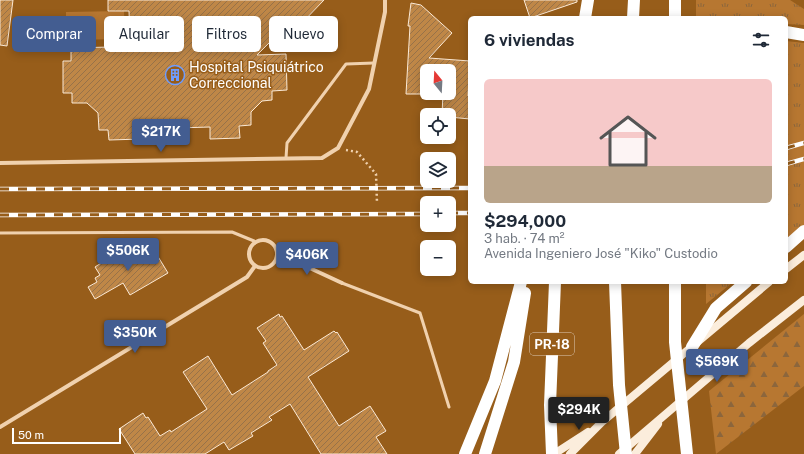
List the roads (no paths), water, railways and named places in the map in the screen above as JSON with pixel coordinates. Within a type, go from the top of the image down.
[{"type":"highway","points":[[585,16],[588,0]]},
{"type":"highway","points":[[633,16],[634,0]]},
{"type":"highway","points":[[675,0],[675,16]]},
{"type":"highway","points":[[788,32],[804,34]]},
{"type":"highway","points":[[788,245],[804,231]]},
{"type":"highway","points":[[465,454],[495,381],[520,284]]},
{"type":"highway","points":[[485,454],[514,362],[527,284]]},
{"type":"highway","name":"PR-18","points":[[553,454],[550,406],[555,284]]},
{"type":"highway","points":[[615,284],[619,385],[626,454]]},
{"type":"highway","points":[[675,284],[675,342],[687,454]]},
{"type":"highway","points":[[692,347],[716,308],[744,284]]},
{"type":"main road","points":[[788,267],[804,255]]},
{"type":"main road","points":[[570,454],[602,422],[767,284]]},
{"type":"main road","points":[[619,454],[749,343],[804,300]]},
{"type":"main road","points":[[635,454],[667,412]]},
{"type":"main road","points":[[553,454],[602,422]]},
{"type":"street","points":[[0,163],[322,158],[338,148],[369,89],[385,12],[385,0]]},
{"type":"street","points":[[264,240],[269,241],[274,244],[277,249],[277,256],[274,264],[269,268],[263,269],[255,266],[250,260],[250,248],[255,243],[264,240]]},
{"type":"street","points":[[277,256],[286,257],[342,283]]},
{"type":"street","points":[[0,427],[247,277],[255,266]]},
{"type":"lane","points":[[286,158],[287,143],[346,64],[374,63]]},
{"type":"lane","points":[[0,233],[232,232],[254,241],[255,243]]},
{"type":"lane","points":[[342,283],[420,313],[449,407]]},
{"type":"railway","points":[[788,147],[804,143]]},
{"type":"railway","points":[[788,163],[804,159]]},
{"type":"railway","points":[[0,189],[468,188]]},
{"type":"railway","points":[[456,213],[468,213]]},
{"type":"railway","points":[[0,215],[420,214]]},
{"type":"place","name":"Hospital Psiquiátrico Correccional","points":[[175,75]]}]
